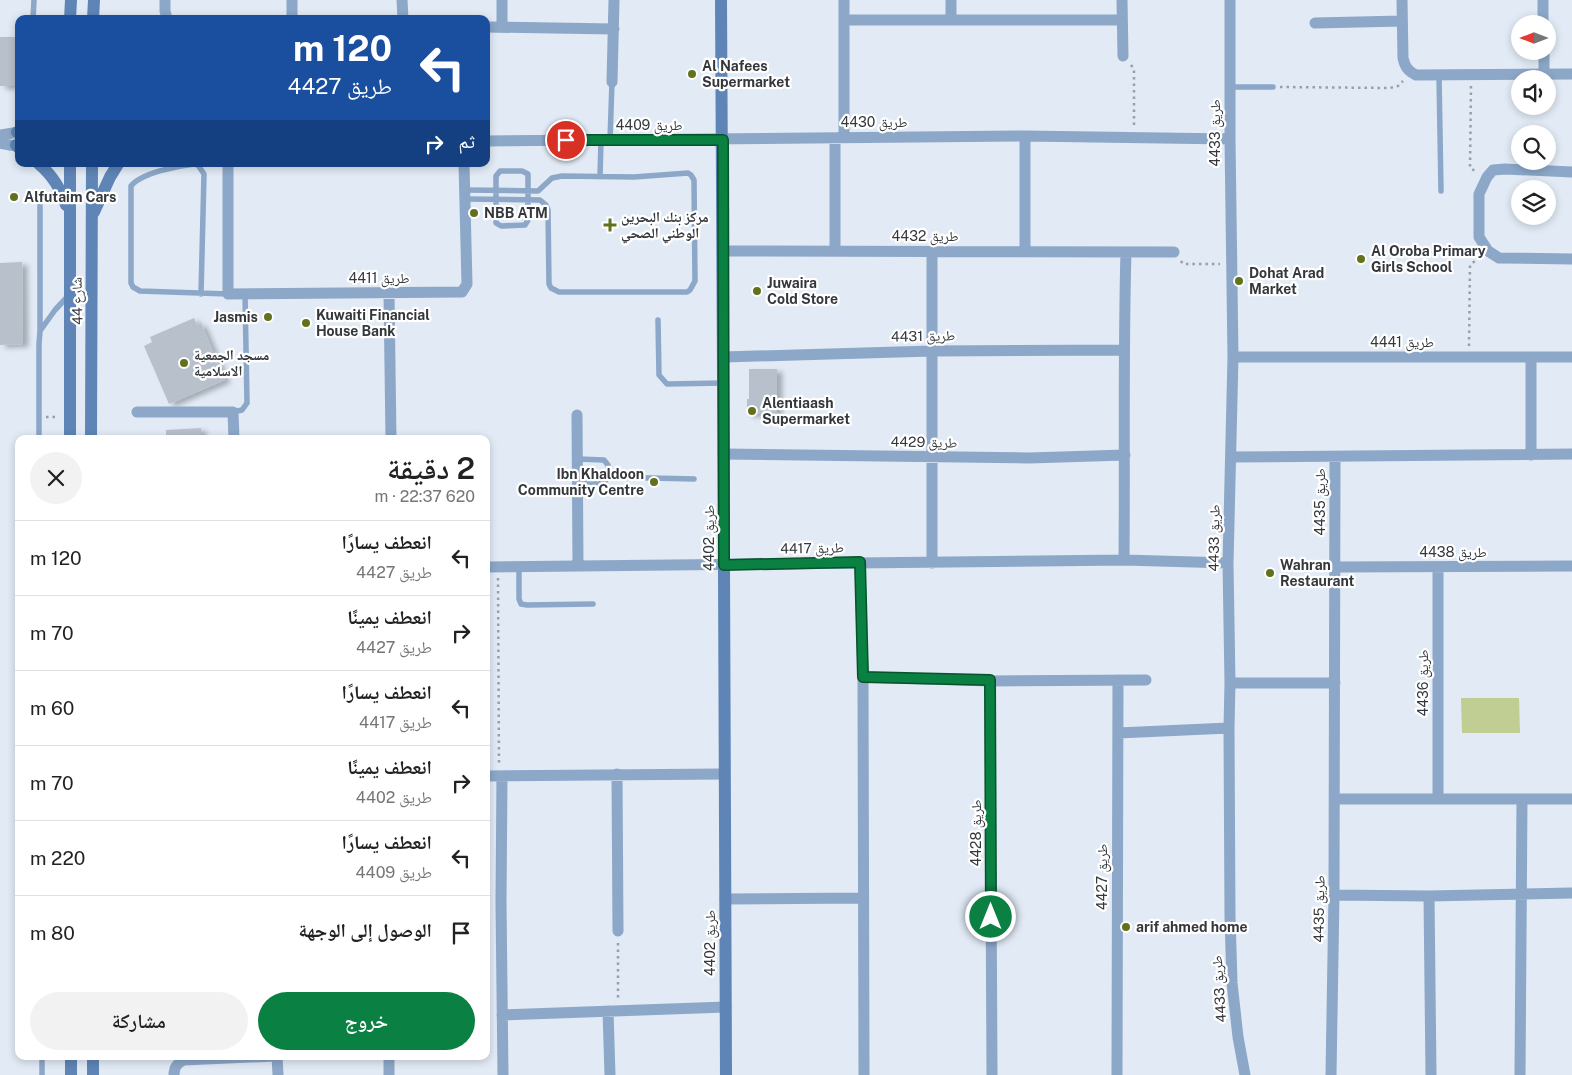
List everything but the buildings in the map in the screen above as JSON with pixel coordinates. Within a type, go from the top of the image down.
[{"type":"street","points":[[70,15],[71,0]]},
{"type":"street","points":[[94,0],[94,15]]},
{"type":"street","points":[[166,0],[166,15]]},
{"type":"street","points":[[292,0],[292,15]]},
{"type":"street","points":[[402,0],[403,15]]},
{"type":"street","points":[[502,0],[502,27]]},
{"type":"street","points":[[612,82],[614,0]]},
{"type":"street","name":"طريق 4402","points":[[722,0],[726,1075]]},
{"type":"street","points":[[835,251],[844,0]]},
{"type":"street","points":[[951,0],[951,20]]},
{"type":"street","points":[[1122,0],[1122,56]]},
{"type":"street","name":"طريق 4433","points":[[1230,0],[1232,357],[1228,563],[1230,917],[1232,983],[1238,1037],[1245,1075]]},
{"type":"street","points":[[1402,0],[1403,58],[1405,66],[1410,72],[1416,75],[1511,74]]},
{"type":"street","points":[[1543,0],[1543,15]]},
{"type":"street","points":[[844,20],[1122,20]]},
{"type":"street","points":[[1315,23],[1402,21]]},
{"type":"street","points":[[490,27],[614,29]]},
{"type":"street","points":[[1556,74],[1572,74]]},
{"type":"street","points":[[0,135],[15,132]]},
{"type":"street","points":[[1025,136],[1025,251]]},
{"type":"street","name":"طريق 4430","points":[[723,140],[1025,136],[1230,138]]},
{"type":"street","name":"طريق 4409","points":[[490,141],[723,140]]},
{"type":"street","points":[[0,143],[15,146]]},
{"type":"street","points":[[42,167],[57,183],[70,214]]},
{"type":"street","name":"شارع 44","points":[[70,167],[70,435]]},
{"type":"street","name":"شارع 44","points":[[91,435],[93,341],[92,167]]},
{"type":"street","points":[[92,216],[116,167]]},
{"type":"street","points":[[228,167],[228,294]]},
{"type":"street","name":"طريق 4411","points":[[228,294],[458,293],[464,290],[467,284],[464,167]]},
{"type":"street","points":[[1572,172],[1494,170],[1487,177],[1479,194],[1479,237],[1488,251],[1499,258],[1572,259]]},
{"type":"street","name":"طريق 4432","points":[[724,250],[1174,252]]},
{"type":"street","points":[[932,251],[932,564]]},
{"type":"street","points":[[1124,560],[1123,350],[1126,252]]},
{"type":"street","points":[[389,293],[391,435]]},
{"type":"street","name":"طريق 4431","points":[[724,356],[932,350],[1123,350]]},
{"type":"street","name":"طريق 4441","points":[[1232,357],[1572,357]]},
{"type":"street","points":[[1530,357],[1531,455]]},
{"type":"street","points":[[137,412],[233,412],[234,435]]},
{"type":"street","points":[[577,415],[578,566]]},
{"type":"street","name":"طريق 4429","points":[[723,454],[1029,458],[1125,455]]},
{"type":"street","name":"طريق 4435","points":[[1331,1075],[1335,799],[1335,457],[1572,454]]},
{"type":"street","points":[[1231,458],[1335,457]]},
{"type":"street","name":"طريق 4417","points":[[492,567],[860,562],[932,564],[1124,560],[1228,563]]},
{"type":"street","points":[[860,562],[863,677],[864,1075]]},
{"type":"street","name":"طريق 4438","points":[[1334,567],[1572,566]]},
{"type":"street","name":"طريق 4436","points":[[1438,567],[1438,799]]},
{"type":"street","points":[[863,677],[990,680],[1146,680]]},
{"type":"street","name":"طريق 4428","points":[[990,680],[992,1075]]},
{"type":"street","name":"طريق 4427","points":[[1117,1075],[1118,680]]},
{"type":"street","points":[[1230,683],[1335,683]]},
{"type":"street","points":[[1118,733],[1229,728]]},
{"type":"street","points":[[618,774],[618,931]]},
{"type":"street","points":[[490,776],[724,774]]},
{"type":"street","points":[[501,776],[503,1075]]},
{"type":"street","points":[[1335,799],[1572,799]]},
{"type":"street","points":[[1520,1075],[1522,799]]},
{"type":"street","points":[[1334,895],[1429,896],[1572,893]]},
{"type":"street","points":[[1429,896],[1431,1075]]},
{"type":"street","points":[[725,899],[863,898]]},
{"type":"street","points":[[502,1015],[726,1008]]},
{"type":"street","points":[[608,1011],[610,1075]]},
{"type":"street","points":[[70,1075],[71,1060]]},
{"type":"street","points":[[93,1060],[93,1075]]},
{"type":"street","points":[[174,1075],[174,1069],[179,1062],[184,1060]]},
{"type":"street","points":[[277,1060],[278,1075]]},
{"type":"street","points":[[388,1060],[388,1075]]},
{"type":"lane","points":[[33,15],[34,0]]},
{"type":"lane","points":[[1439,75],[1441,190]]},
{"type":"lane","points":[[600,177],[612,82]]},
{"type":"lane","points":[[1230,87],[1273,87]]},
{"type":"lane","name":"طريق 4411","points":[[178,167],[137,180],[131,186],[131,283],[133,287],[140,291],[228,294]]},
{"type":"lane","points":[[199,167],[204,174],[201,294]]},
{"type":"lane","points":[[498,172],[526,172],[529,177],[528,190],[528,220],[526,224],[524,226],[501,226],[498,224],[496,220],[496,176],[498,172]]},
{"type":"lane","points":[[688,173],[693,177],[695,281],[690,290],[686,292],[559,292],[551,288],[549,280],[547,207],[540,200],[496,199],[465,194],[496,190],[538,190],[557,176],[650,176],[688,173]]},
{"type":"lane","points":[[40,203],[40,435]]},
{"type":"lane","points":[[40,331],[55,310],[71,293]]},
{"type":"lane","points":[[233,412],[242,410],[247,403],[245,293]]},
{"type":"lane","points":[[658,320],[658,375],[667,384],[724,383]]},
{"type":"lane","points":[[578,459],[604,460],[608,465],[608,477],[604,483],[578,483]]},
{"type":"lane","points":[[608,477],[694,479]]},
{"type":"lane","points":[[519,567],[519,599],[521,604],[593,604]]},
{"type":"lane","points":[[42,1060],[42,1075]]},
{"type":"path","points":[[1122,56],[1134,69],[1134,137]]},
{"type":"path","points":[[1273,87],[1390,88],[1398,86],[1410,72]]},
{"type":"path","points":[[1471,75],[1470,168],[1487,177]]},
{"type":"path","points":[[1469,357],[1470,266],[1488,251]]},
{"type":"path","points":[[1174,252],[1184,264],[1231,264]]},
{"type":"path","points":[[492,567],[501,776]]},
{"type":"path","points":[[608,1011],[618,1006],[618,931]]},
{"type":"green space","points":[[1461,698],[1519,698],[1520,733],[1462,733]]},
{"type":"place","name":"Al Nafees Supermarket","points":[[692,74]]},
{"type":"place","name":"Alfutaim Cars","points":[[14,197]]},
{"type":"place","name":"NBB ATM","points":[[474,213]]},
{"type":"place","name":"مركز بنك البحرين الوطني الصحي","points":[[610,225]]},
{"type":"place","name":"Al Oroba Primary Girls School","points":[[1361,259]]},
{"type":"place","name":"Dohat Arad Market","points":[[1239,281]]},
{"type":"place","name":"Juwaira Cold Store","points":[[757,291]]},
{"type":"place","name":"Jasmis","points":[[268,317]]},
{"type":"place","name":"Kuwaiti Financial House Bank","points":[[306,323]]},
{"type":"place","name":"مسجد الجمعية الاسلامية","points":[[184,363]]},
{"type":"place","name":"Alentiaash Supermarket","points":[[752,411]]},
{"type":"place","name":"Ibn Khaldoon Community Centre","points":[[654,482]]},
{"type":"place","name":"Wahran Restaurant","points":[[1270,573]]},
{"type":"place","name":"arif ahmed home","points":[[1126,927]]},
{"type":"route","points":[[566,140],[723,140],[724,565],[860,562],[863,677],[990,680],[991,917]]}]
